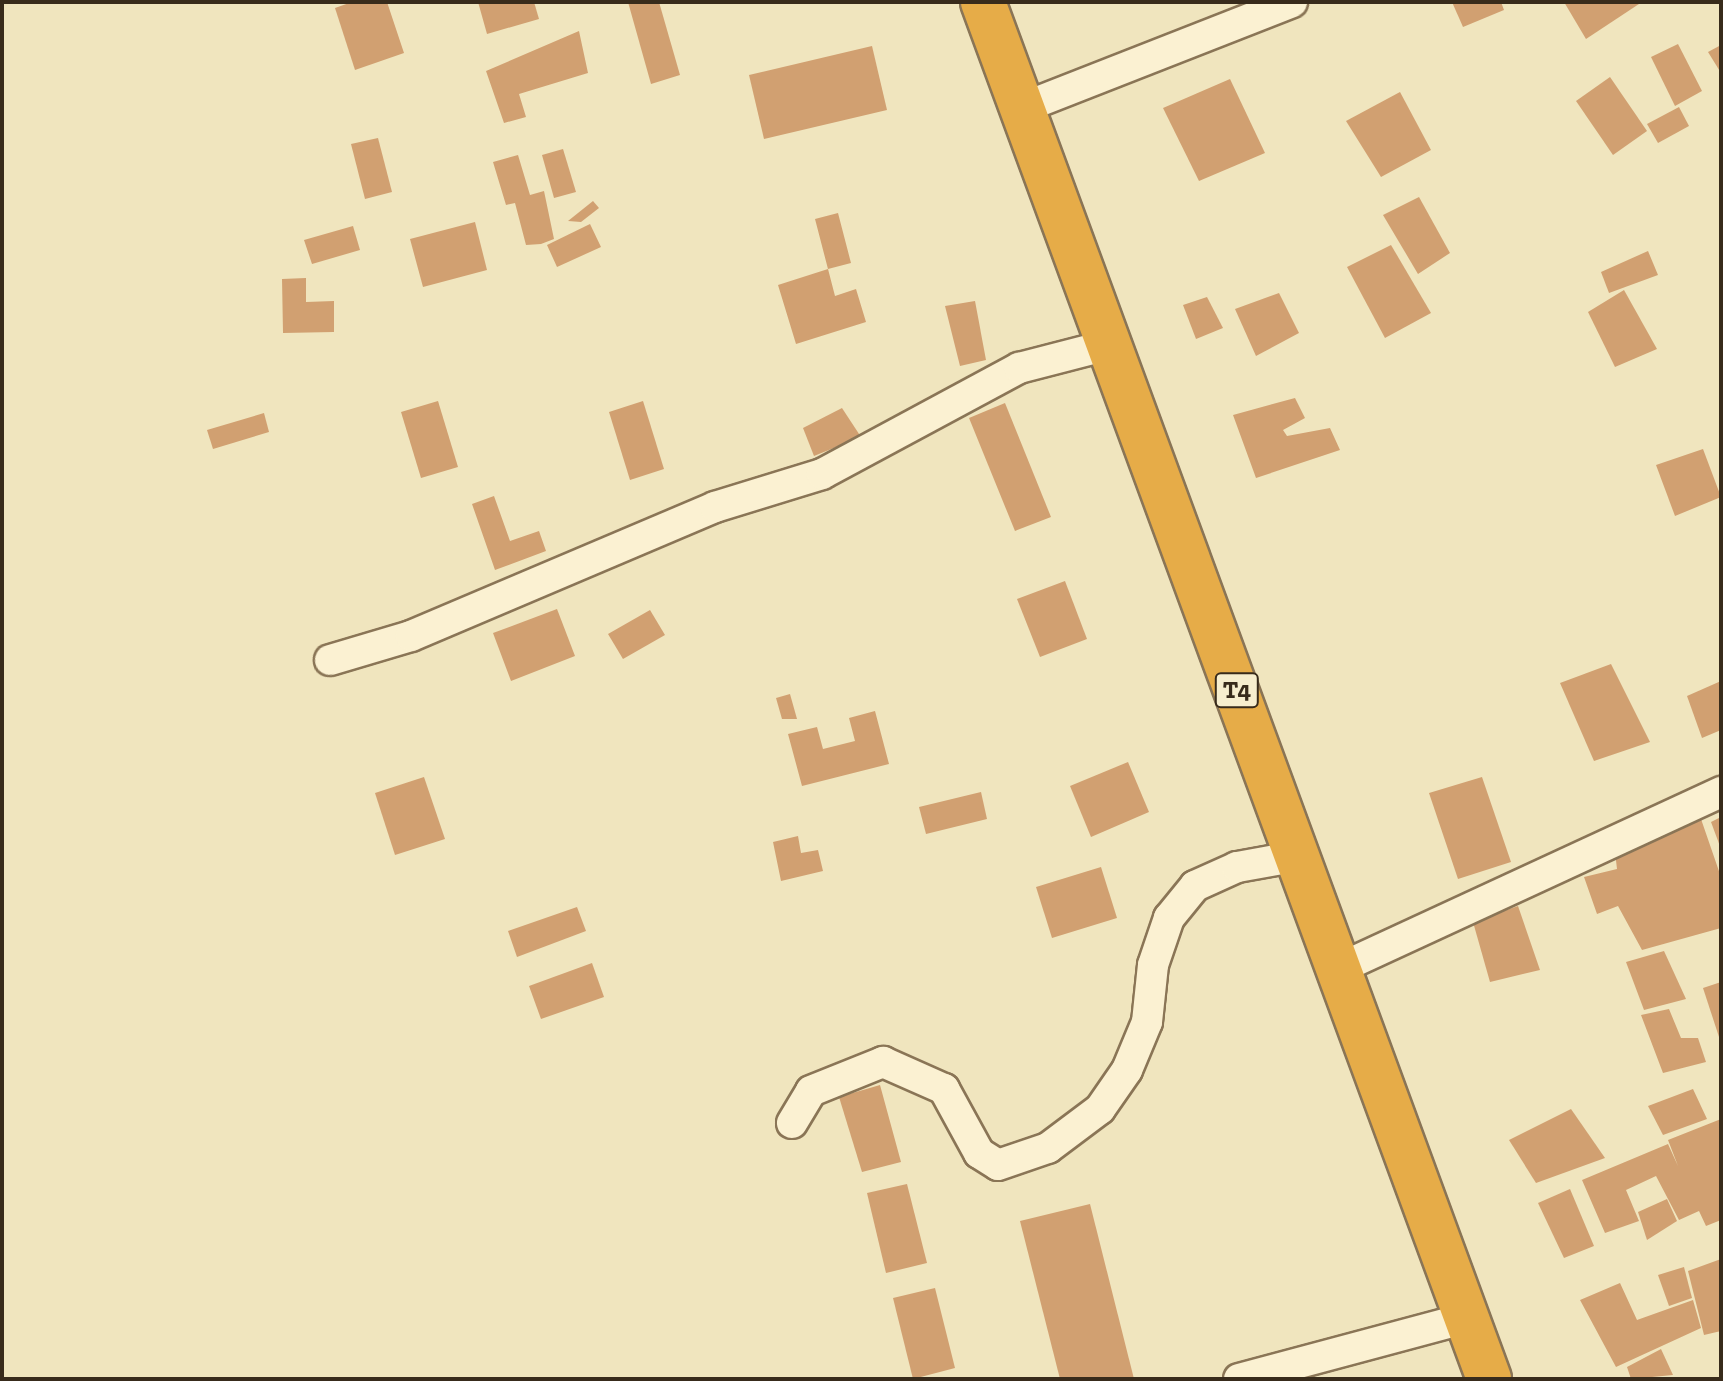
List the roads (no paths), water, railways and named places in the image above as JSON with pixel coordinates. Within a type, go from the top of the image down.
[{"type":"highway","name":"T4","points":[[983,2],[1489,1379]]},
{"type":"street","points":[[1022,108],[1292,2]]},
{"type":"street","points":[[330,660],[411,636],[715,507],[822,474],[1019,368],[1108,345]]},
{"type":"street","points":[[1340,968],[1721,792]]},
{"type":"street","points":[[792,1123],[811,1091],[883,1062],[944,1089],[979,1153],[998,1165],[1048,1148],[1100,1109],[1127,1070],[1147,1022],[1153,965],[1169,918],[1195,886],[1237,867],[1298,856]]},
{"type":"street","points":[[1239,1379],[1467,1318]]}]
